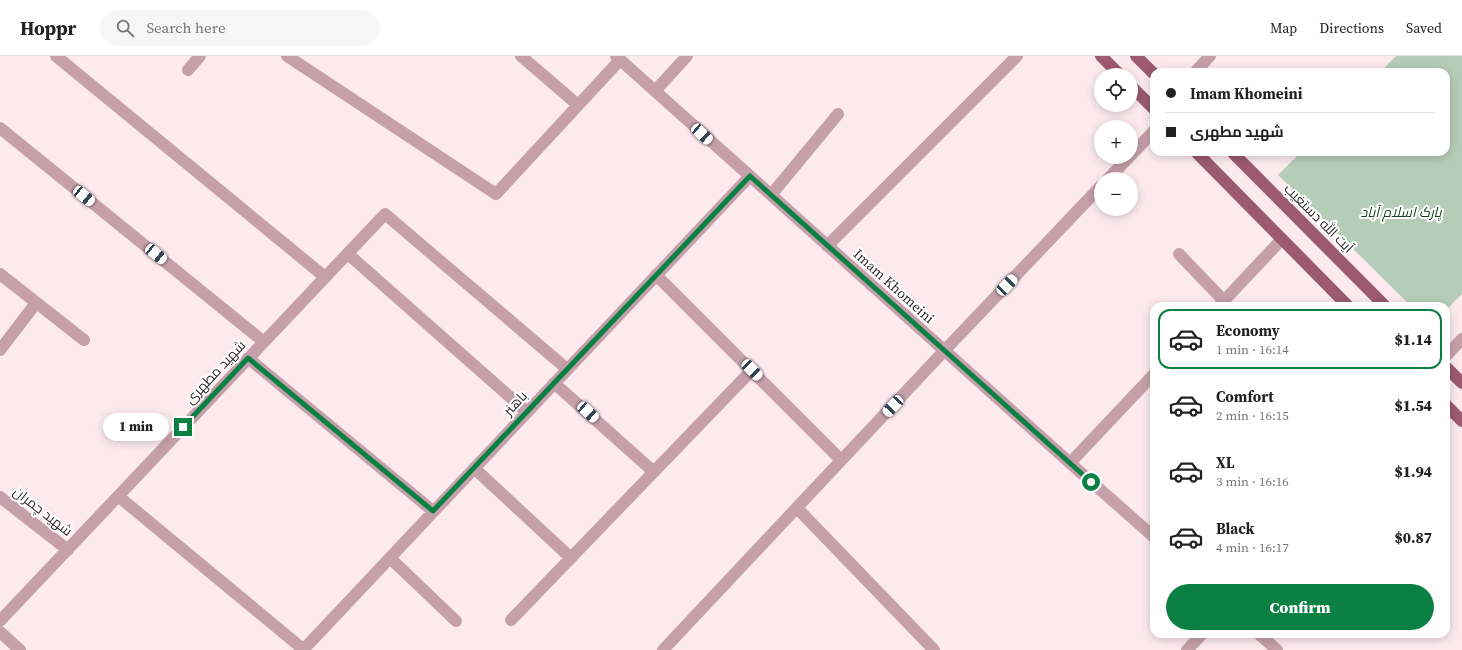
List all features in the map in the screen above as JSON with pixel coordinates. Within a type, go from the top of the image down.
[{"type":"main road","points":[[1101,56],[1113,68]]},
{"type":"main road","points":[[1136,56],[1150,70]]},
{"type":"main road","points":[[1138,93],[1150,105]]},
{"type":"main road","points":[[1200,156],[1344,302]]},
{"type":"main road","name":"آیت الله دستغیب","points":[[1236,156],[1381,302]]},
{"type":"main road","points":[[1450,371],[1462,383]]},
{"type":"main road","points":[[1450,408],[1462,421]]},
{"type":"street","points":[[56,56],[325,277]]},
{"type":"street","points":[[188,70],[200,56]]},
{"type":"street","points":[[287,56],[496,194],[578,105],[618,58]]},
{"type":"street","points":[[521,56],[578,105]]},
{"type":"street","points":[[655,91],[687,56]]},
{"type":"street","points":[[827,246],[1017,56]]},
{"type":"street","points":[[1199,68],[1210,56]]},
{"type":"street","name":"Imam Khomeini","points":[[618,58],[944,351],[1150,533]]},
{"type":"street","points":[[771,195],[838,114]]},
{"type":"street","points":[[0,128],[264,342]]},
{"type":"street","points":[[1138,148],[1150,135]]},
{"type":"street","points":[[1115,172],[1122,164]]},
{"type":"street","name":"باهنر","points":[[303,650],[750,176]]},
{"type":"street","points":[[667,649],[944,351],[1094,193]]},
{"type":"street","name":"شهید مطهری","points":[[0,621],[385,214],[568,369]]},
{"type":"street","points":[[1222,302],[1282,239]]},
{"type":"street","points":[[348,254],[527,412]]},
{"type":"street","points":[[1179,254],[1220,302]]},
{"type":"street","points":[[0,274],[84,340]]},
{"type":"street","points":[[656,275],[842,460]]},
{"type":"street","points":[[0,350],[36,302]]},
{"type":"street","points":[[1450,352],[1462,339]]},
{"type":"street","points":[[248,358],[433,511]]},
{"type":"street","points":[[512,620],[752,370]]},
{"type":"street","points":[[1070,463],[1150,378]]},
{"type":"street","points":[[554,383],[654,472]]},
{"type":"street","points":[[474,468],[571,558]]},
{"type":"street","points":[[118,496],[303,650]]},
{"type":"street","name":"شهید چمران","points":[[0,497],[68,550]]},
{"type":"street","points":[[797,508],[934,650]]},
{"type":"street","points":[[390,558],[456,621]]},
{"type":"street","points":[[0,632],[20,650]]},
{"type":"street","points":[[1187,650],[1198,638]]},
{"type":"street","points":[[1264,638],[1277,650]]},
{"type":"green space","name":"پارک اسلام آباد","points":[[1396,56],[1462,56],[1462,294],[1450,306],[1450,302],[1407,302],[1278,175],[1297,156],[1450,156],[1450,68],[1384,68]]},
{"type":"route","points":[[183,427],[248,358],[433,511],[750,176],[1091,482]]}]
